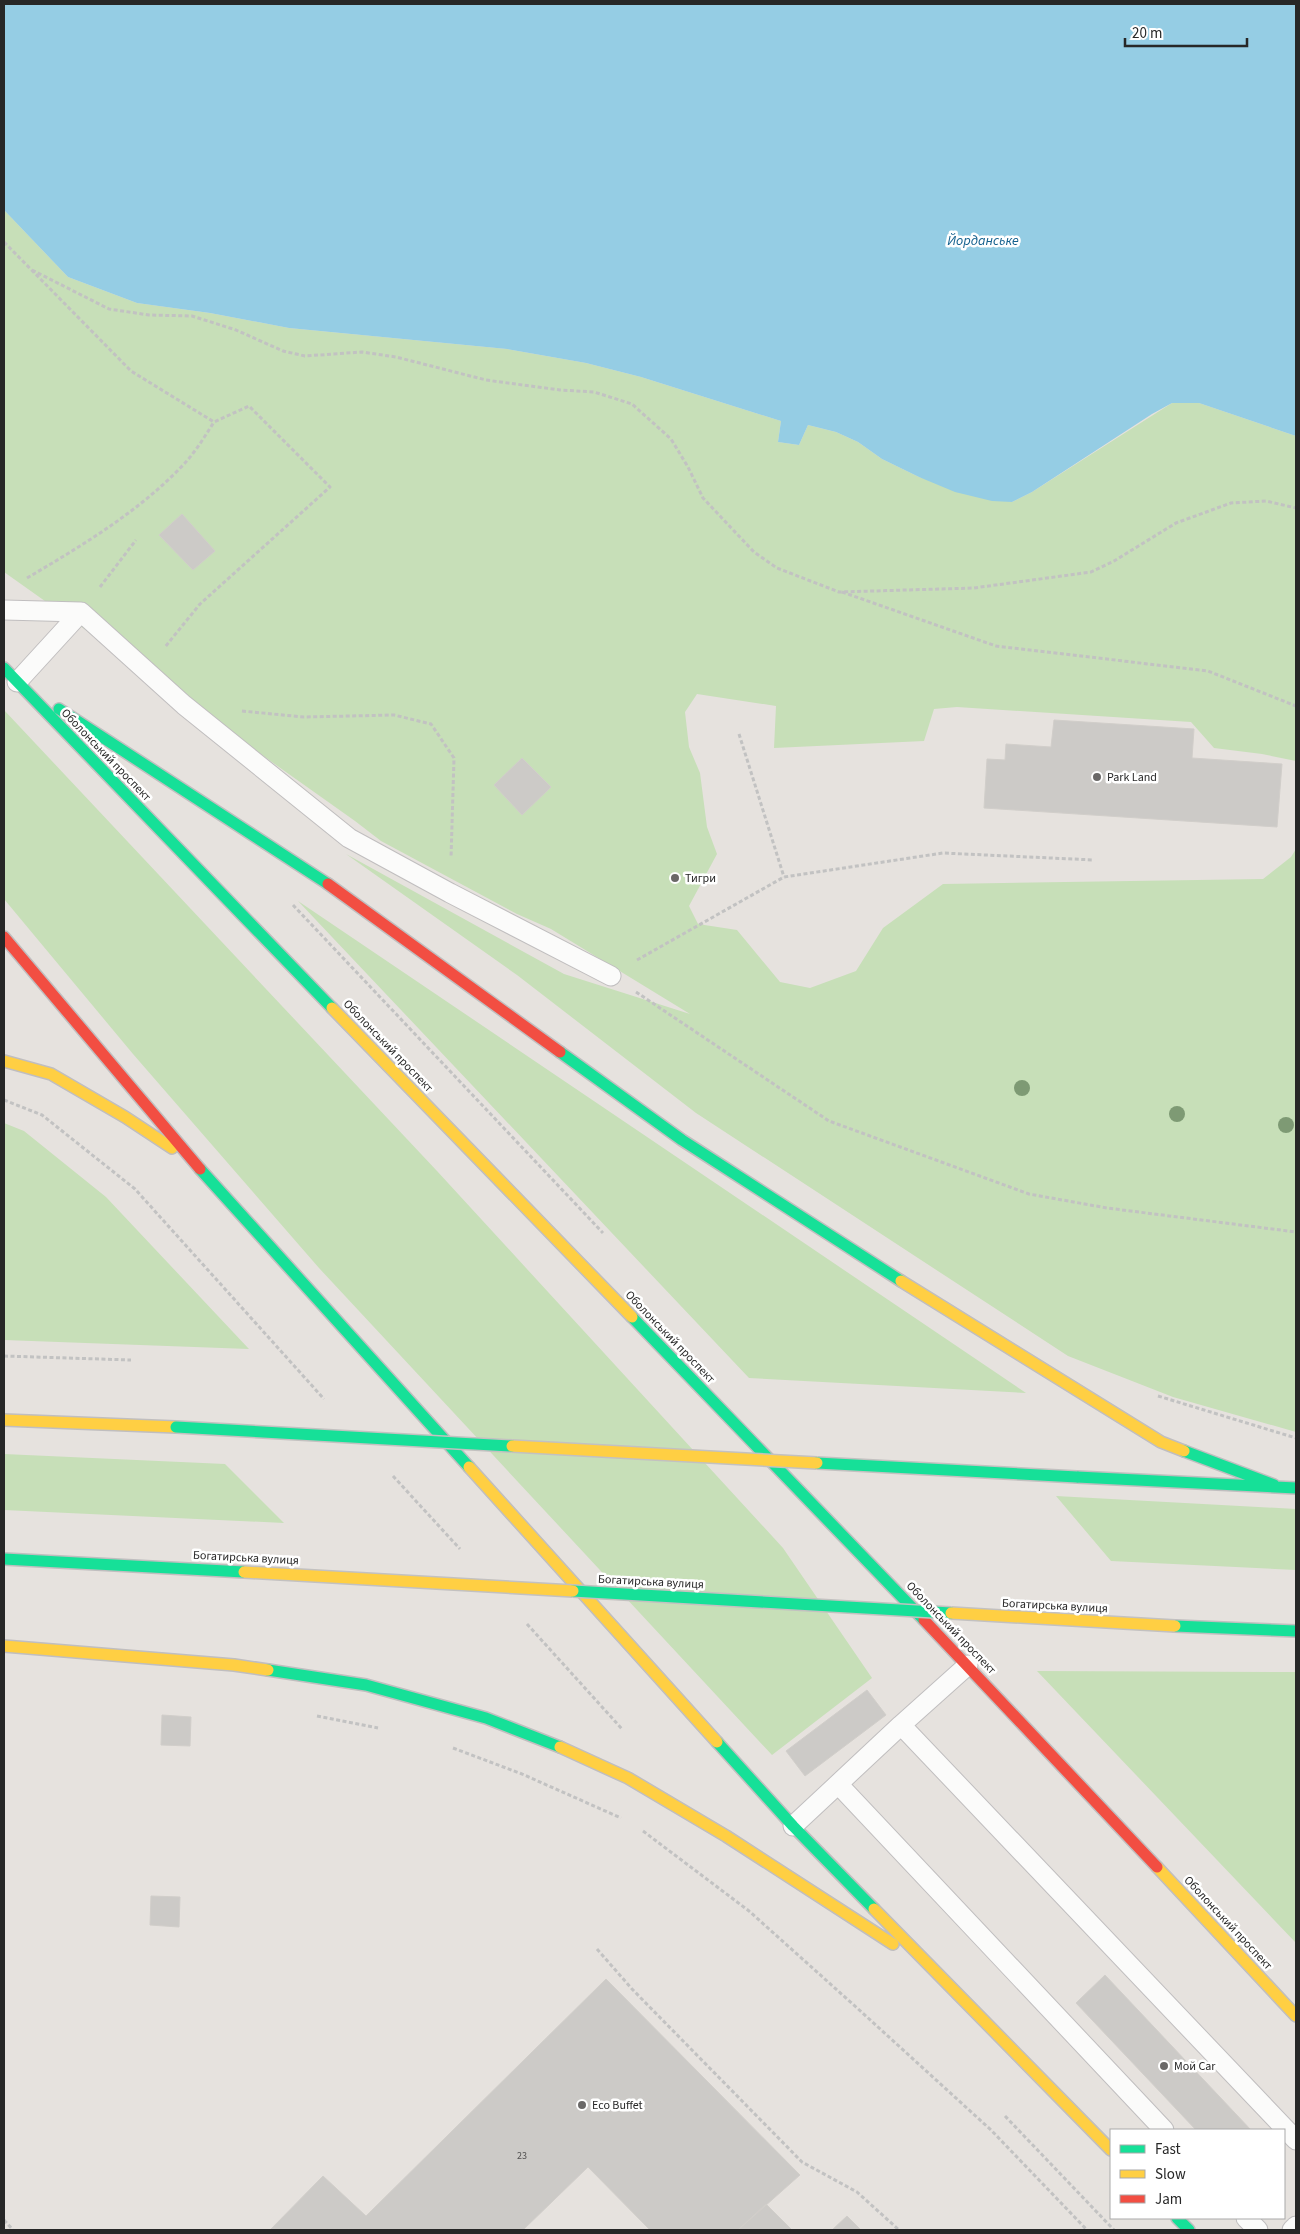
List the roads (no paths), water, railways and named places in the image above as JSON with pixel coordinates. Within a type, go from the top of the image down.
[{"type":"main road","name":"Оболонський проспект","points":[[4,668],[968,1665],[1296,2016]]},
{"type":"main road","name":"Оболонський проспект","points":[[17,682],[313,873],[682,1140],[876,1266],[1161,1442],[1280,1487]]},
{"type":"main road","points":[[4,938],[200,1167],[793,1826],[1110,2149]]},
{"type":"main road","points":[[4,1061],[51,1074],[125,1117],[200,1167]]},
{"type":"main road","points":[[4,1420],[176,1427],[1296,1488]]},
{"type":"main road","name":"Богатирська вулиця","points":[[4,1559],[1175,1626],[1296,1631]]},
{"type":"main road","points":[[4,1646],[234,1666],[366,1685],[486,1718],[576,1753],[628,1778],[726,1836],[937,1972]]},
{"type":"main road","points":[[1178,2219],[1189,2230]]},
{"type":"lane","points":[[4,610],[81,612],[184,705],[349,838],[450,893],[611,976]]},
{"type":"lane","points":[[17,682],[81,612]]},
{"type":"lane","points":[[793,1826],[968,1665]]},
{"type":"lane","points":[[901,1725],[1296,2140]]},
{"type":"lane","points":[[838,1784],[1163,2129]]},
{"type":"lane","points":[[1247,2219],[1258,2230]]},
{"type":"lane","points":[[1292,2230],[1296,2226]]},
{"type":"water","name":"Йорданське","points":[[4,4],[1296,4],[1296,436],[1199,403],[1172,403],[1032,492],[1012,502],[992,501],[955,492],[919,477],[882,459],[858,442],[836,432],[808,425],[799,445],[778,442],[781,421],[641,377],[586,363],[507,349],[289,328],[210,313],[137,303],[68,277],[4,210]]},
{"type":"place","name":"Park Land","points":[[1097,777]]},
{"type":"place","name":"Тигри","points":[[675,878]]},
{"type":"place","name":"Мой Car","points":[[1164,2066]]},
{"type":"place","name":"Eco Buffet","points":[[582,2105]]}]
